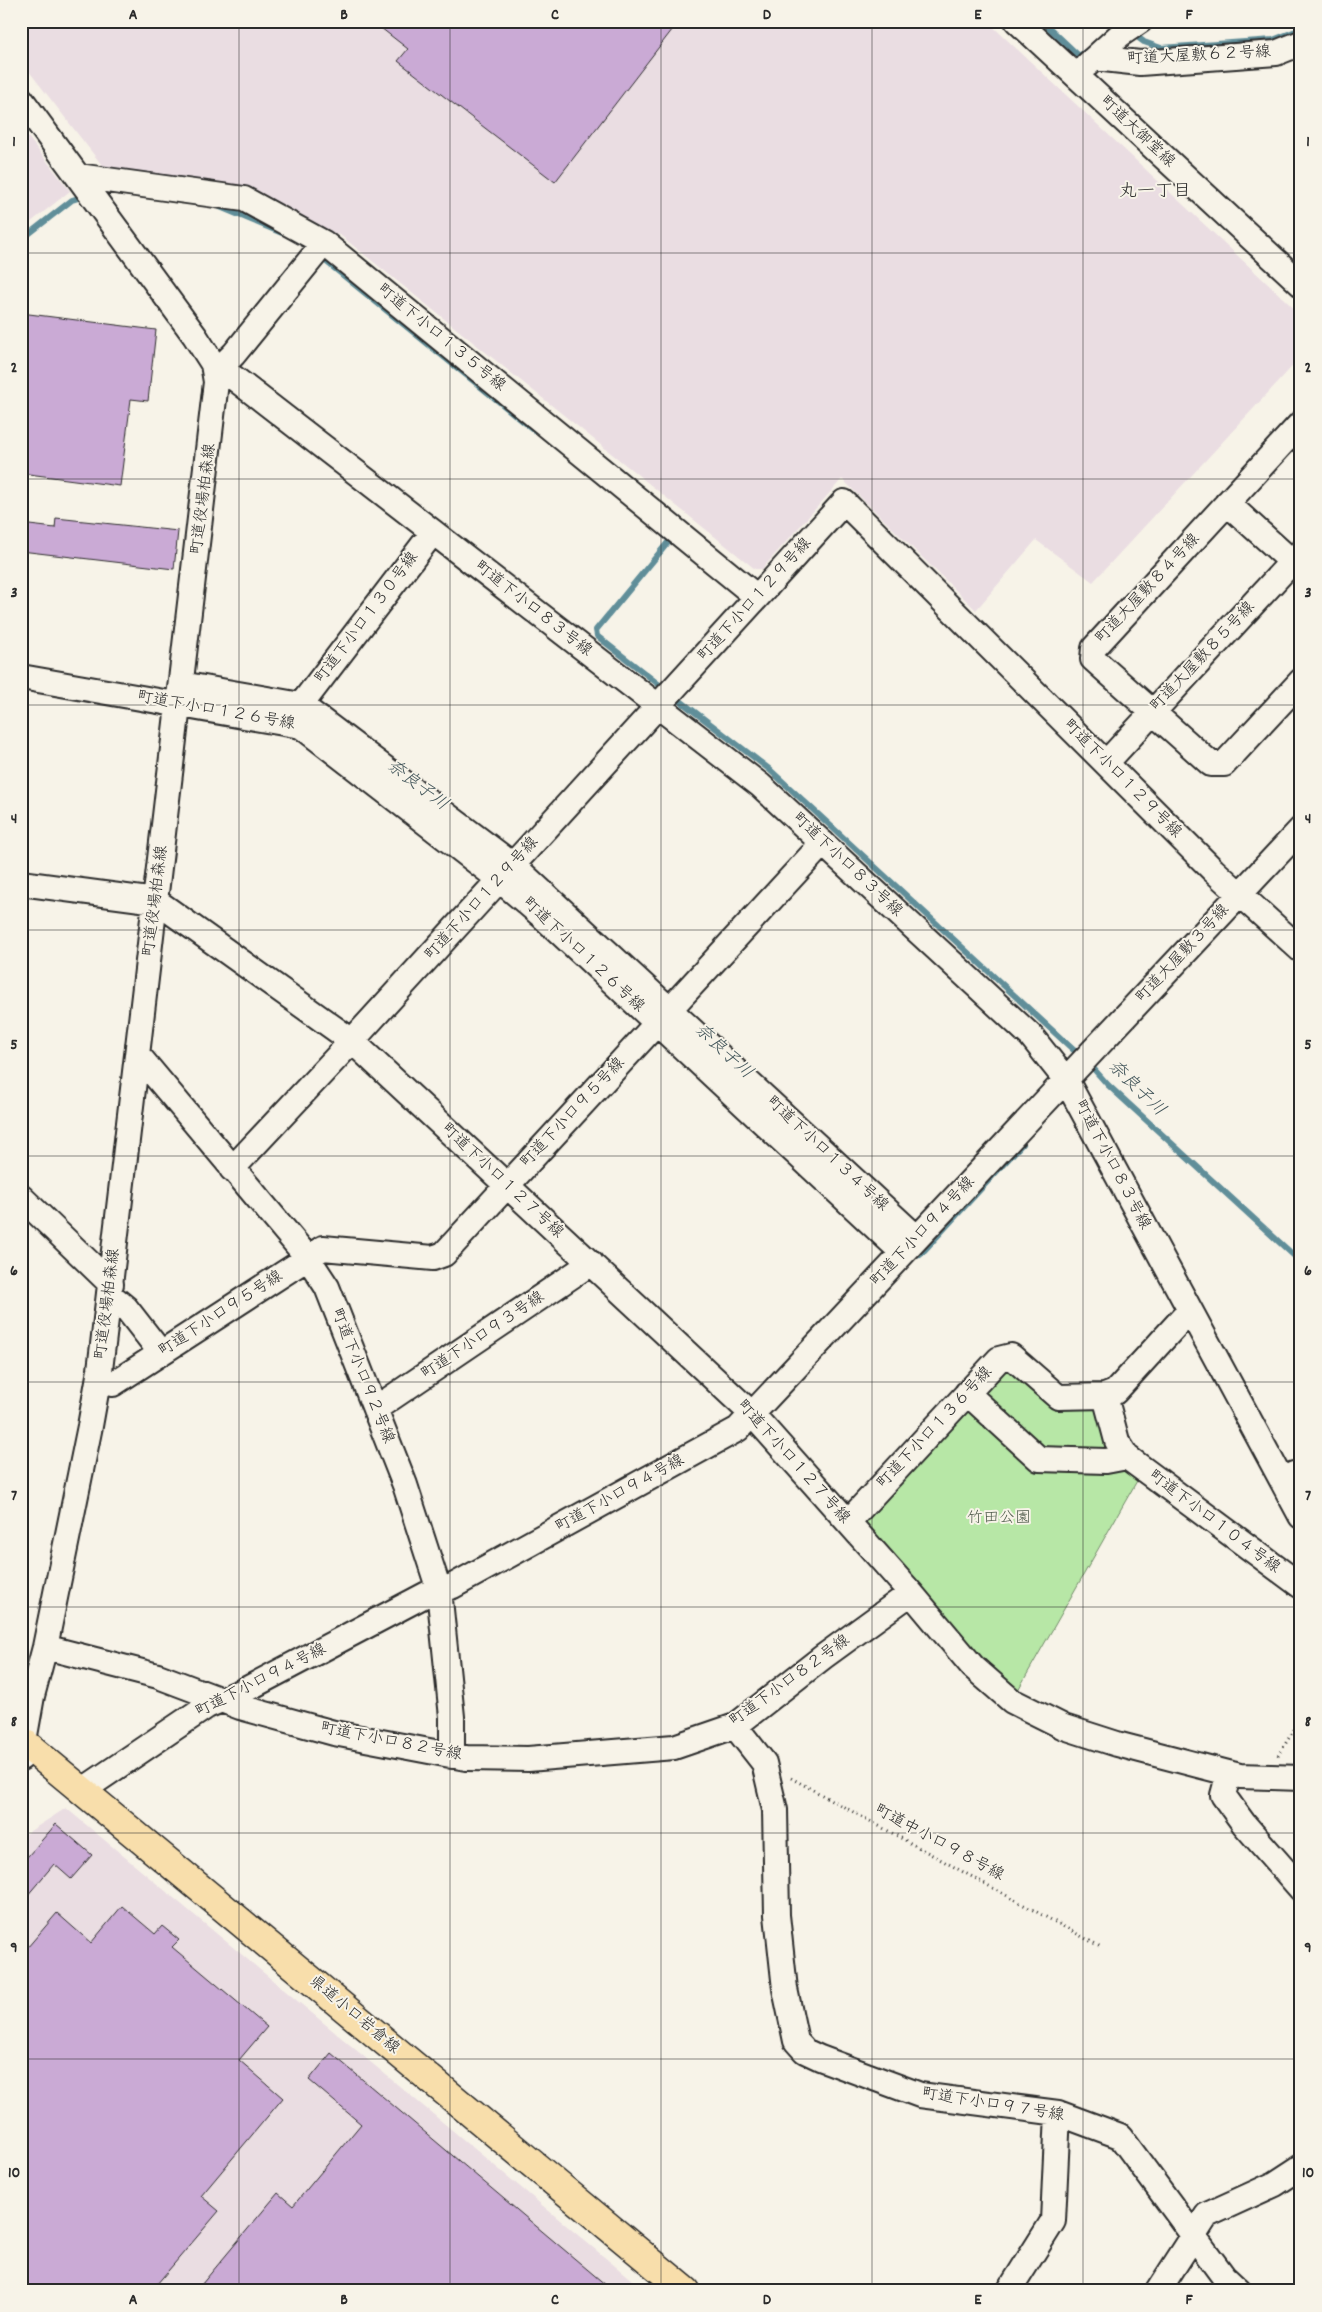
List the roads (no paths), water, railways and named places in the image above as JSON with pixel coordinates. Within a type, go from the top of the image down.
[{"type":"main road","name":"県道小口岩倉線","points":[[22,1747],[82,1790],[686,2291]]},
{"type":"street","name":"町道大御堂線","points":[[1017,21],[1301,284]]},
{"type":"street","points":[[1074,75],[1121,34],[1140,21]]},
{"type":"street","name":"町道大屋敷６２号線","points":[[1095,58],[1140,63],[1276,53],[1301,43]]},
{"type":"street","name":"町道役場柏森線","points":[[21,99],[195,336],[210,359],[215,372],[216,382],[214,413],[98,1381],[45,1647],[32,1696],[22,1747]]},
{"type":"street","name":"町道下小口１３５号線","points":[[78,176],[244,199],[324,242],[757,597]]},
{"type":"street","points":[[215,372],[234,354],[324,242]]},
{"type":"street","name":"町道下小口８３号線","points":[[215,372],[234,378],[760,785],[1031,1036],[1066,1080],[1190,1310],[1291,1477],[1301,1516]]},
{"type":"street","name":"町道大屋敷８４号線","points":[[1301,423],[1094,648],[1093,659],[1212,764],[1224,764],[1301,681]]},
{"type":"street","name":"町道下小口１２９号線","points":[[232,1169],[352,1041],[844,502],[1106,763],[1240,894],[1301,950]]},
{"type":"street","points":[[1227,503],[1298,561]]},
{"type":"street","name":"町道下小口１３０号線","points":[[302,705],[434,532]]},
{"type":"street","name":"町道大屋敷８５号線","points":[[1106,763],[1298,561]]},
{"type":"street","name":"町道下小口１２６号線","points":[[21,677],[180,694],[301,726],[507,872]]},
{"type":"street","points":[[180,694],[302,705],[507,872],[663,1016]]},
{"type":"street","name":"町道大屋敷３号線","points":[[1066,1080],[1301,829]]},
{"type":"street","name":"町道下小口９５号線","points":[[98,1381],[113,1384],[323,1248],[433,1258],[444,1254],[823,843]]},
{"type":"street","name":"町道下小口１２７号線","points":[[21,883],[156,901],[352,1041],[752,1414],[912,1593]]},
{"type":"street","name":"町道下小口１２６号線","points":[[663,1016],[910,1245]]},
{"type":"street","name":"町道下小口９２号線","points":[[138,1055],[308,1258],[327,1287],[405,1485],[439,1590],[452,1717],[452,1756]]},
{"type":"street","name":"町道下小口９４号線","points":[[82,1790],[207,1706],[243,1691],[427,1594],[453,1586],[738,1429],[1066,1080]]},
{"type":"street","points":[[21,1197],[110,1289],[161,1353]]},
{"type":"street","name":"町道下小口９３号線","points":[[375,1409],[591,1263]]},
{"type":"street","points":[[967,1393],[1039,1459],[1106,1461],[1127,1457],[1117,1441],[1106,1396],[1115,1392],[1190,1310]]},
{"type":"street","name":"町道下小口１３６号線","points":[[848,1522],[999,1358],[1011,1356],[1058,1397],[1106,1396]]},
{"type":"street","name":"町道下小口１０４号線","points":[[1127,1457],[1301,1586]]},
{"type":"street","points":[[912,1593],[973,1667],[1012,1701],[1064,1727],[1108,1741],[1240,1776],[1301,1778]]},
{"type":"street","name":"町道下小口８２号線","points":[[45,1647],[158,1676],[222,1700],[334,1733],[452,1756],[528,1759],[674,1747],[735,1726],[823,1657],[912,1593]]},
{"type":"street","name":"町道下小口９７号線","points":[[735,1726],[764,1763],[775,1810],[777,1916],[785,1989],[796,2041],[805,2051],[820,2058],[920,2095],[1058,2113],[1120,2136],[1224,2277],[1239,2291]]},
{"type":"street","points":[[1229,1772],[1223,1795],[1244,1824],[1301,1889]]},
{"type":"street","points":[[1010,2291],[1053,2221],[1058,2113]]},
{"type":"street","points":[[1158,2291],[1207,2215],[1275,2184],[1301,2167]]},
{"type":"waterway","points":[[1042,21],[1079,56],[1085,52]]},
{"type":"waterway","points":[[1132,33],[1144,42],[1161,48],[1273,40],[1301,29]]},
{"type":"waterway","points":[[21,240],[72,200],[85,196]]},
{"type":"waterway","points":[[220,207],[282,233]]},
{"type":"waterway","points":[[318,255],[534,430]]},
{"type":"waterway","points":[[664,535],[670,540],[596,630],[597,636],[666,690]]},
{"type":"waterway","points":[[674,696],[769,769],[1301,1262]]},
{"type":"waterway","name":"奈良子川","points":[[913,1249],[920,1255],[1022,1144]]},
{"type":"district","name":"丸一丁目","points":[[1155,192]]},
{"type":"park label","name":"竹田公園","points":[[999,1518]]}]
